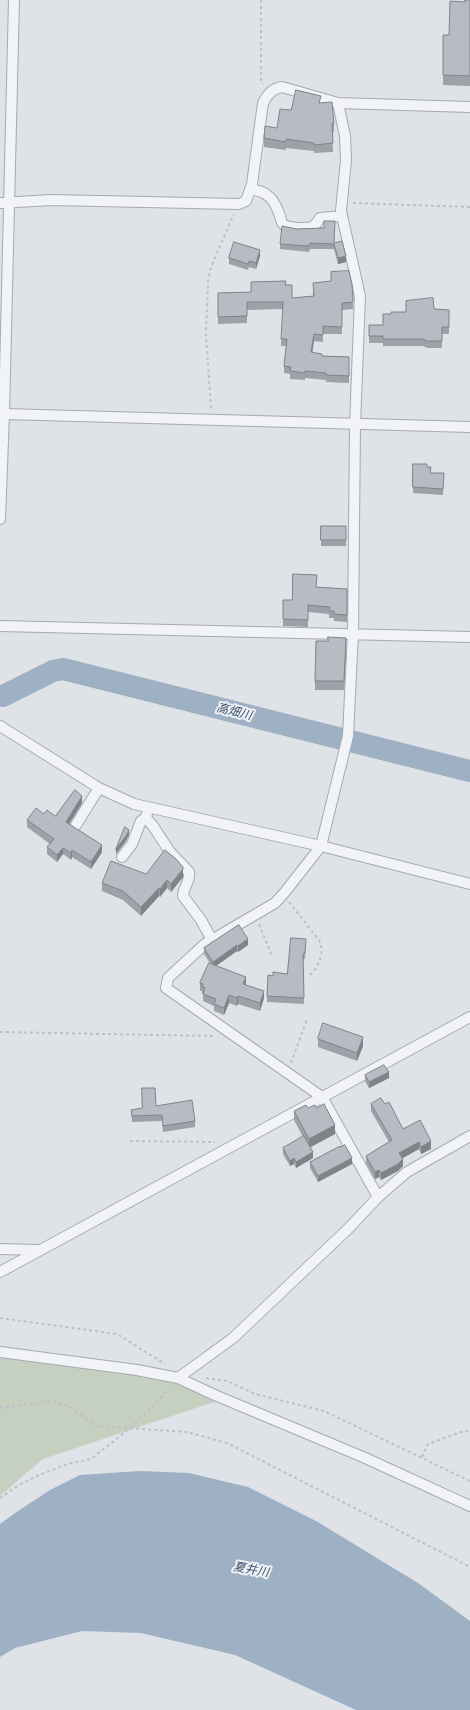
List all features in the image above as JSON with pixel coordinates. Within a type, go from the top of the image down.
[{"type":"street","points":[[0,519],[4,414],[2,356],[4,203],[14,0]]},
{"type":"street","points":[[4,203],[52,200],[239,204],[246,201],[250,189],[263,103],[270,92],[276,87],[282,87],[338,103],[470,107]]},
{"type":"street","points":[[338,103],[345,136],[346,160],[341,202],[342,216],[360,296],[355,425],[353,633],[347,741],[321,846],[283,895],[255,915],[205,944],[168,978],[166,988],[322,1097],[378,1197]]},
{"type":"street","points":[[250,189],[260,191],[271,198],[277,208],[281,222],[288,226],[312,226],[320,218],[342,216]]},
{"type":"street","points":[[4,414],[355,425],[470,427]]},
{"type":"street","points":[[0,626],[353,633],[470,637]]},
{"type":"street","points":[[0,726],[99,788],[119,798],[148,808],[321,846],[470,884]]},
{"type":"street","points":[[76,825],[99,788]]},
{"type":"street","points":[[122,857],[132,844],[141,821],[146,818],[148,808]]},
{"type":"street","points":[[146,818],[154,826],[170,852],[188,872],[189,880],[183,896],[201,920],[212,940]]},
{"type":"street","points":[[0,1272],[470,1017]]},
{"type":"street","points":[[181,1376],[194,1365],[233,1338],[349,1228],[378,1197],[407,1172],[470,1136]]},
{"type":"street","points":[[0,1249],[40,1250]]},
{"type":"street","points":[[0,1352],[181,1376],[217,1396],[362,1457],[470,1506]]},
{"type":"path","points":[[261,0],[261,82],[270,92]]},
{"type":"path","points":[[341,202],[470,206]]},
{"type":"path","points":[[211,420],[206,335],[208,282],[210,270],[216,254],[239,204]]},
{"type":"path","points":[[283,895],[319,940],[322,946],[316,970],[309,976]]},
{"type":"path","points":[[255,915],[272,956]]},
{"type":"path","points":[[288,1072],[307,1019]]},
{"type":"path","points":[[0,1032],[237,1037]]},
{"type":"path","points":[[130,1140],[220,1142],[224,1143],[228,1148]]},
{"type":"path","points":[[0,1318],[117,1334],[181,1376],[154,1406],[129,1429],[91,1459],[68,1464],[37,1476],[19,1485],[0,1498]]},
{"type":"path","points":[[204,1377],[227,1381],[255,1394],[324,1412],[470,1480]]},
{"type":"path","points":[[0,1408],[54,1401],[70,1407],[96,1426],[187,1432],[227,1443],[470,1567]]},
{"type":"path","points":[[422,1458],[428,1444],[461,1432],[470,1431]]},
{"type":"green space","points":[[0,1347],[141,1366],[226,1398],[43,1459],[0,1496]]},
{"type":"water","name":"夏井川","points":[[140,1471],[189,1473],[248,1487],[316,1521],[418,1583],[470,1621],[470,1710],[356,1710],[235,1655],[141,1633],[82,1631],[15,1648],[0,1657],[0,1524],[50,1490],[80,1475]]},
{"type":"building","points":[[465,0],[470,0],[470,76],[443,75],[443,35],[449,35],[450,1],[465,2]]},
{"type":"building","points":[[296,90],[321,96],[319,103],[332,102],[334,124],[332,124],[333,143],[314,145],[314,143],[286,139],[286,142],[264,138],[265,126],[277,128],[280,109],[291,110]]},
{"type":"building","points":[[324,221],[335,221],[334,243],[342,241],[346,256],[338,258],[334,244],[310,243],[309,246],[280,244],[282,226],[297,229],[324,228]]},
{"type":"building","points":[[234,242],[260,250],[256,263],[249,261],[248,264],[229,258]]},
{"type":"building","points":[[349,271],[352,284],[353,302],[342,303],[342,327],[323,326],[323,335],[314,334],[311,352],[322,354],[322,356],[349,357],[349,376],[326,375],[326,373],[305,371],[305,373],[290,371],[291,367],[284,366],[287,339],[281,339],[283,302],[247,302],[247,316],[218,317],[218,293],[251,292],[251,282],[286,281],[285,285],[292,285],[292,298],[314,296],[313,283],[331,281],[331,272]]},
{"type":"building","points":[[433,298],[434,309],[449,310],[449,327],[442,327],[442,341],[427,341],[423,339],[383,339],[383,336],[369,336],[369,325],[383,325],[383,314],[391,314],[391,312],[406,312],[406,301]]},
{"type":"building","points":[[413,464],[427,464],[427,467],[431,467],[430,473],[444,473],[443,489],[413,487]]},
{"type":"building","points":[[321,526],[346,526],[346,540],[321,540]]},
{"type":"building","points":[[293,574],[317,575],[316,587],[347,589],[347,615],[334,614],[334,611],[329,611],[330,607],[308,605],[308,620],[283,619],[283,600],[292,600]]},
{"type":"building","points":[[328,637],[346,638],[344,681],[315,681],[316,641],[328,641]]},
{"type":"building","points":[[75,790],[82,796],[66,822],[102,845],[91,862],[72,850],[71,853],[63,848],[57,855],[47,847],[54,839],[27,820],[36,808],[44,814],[47,810],[55,816]]},
{"type":"building","points":[[125,827],[129,830],[116,849]]},
{"type":"building","points":[[165,850],[176,859],[183,869],[171,884],[167,880],[160,889],[159,888],[141,907],[123,891],[102,883],[111,861],[146,874]]},
{"type":"building","points":[[239,925],[248,939],[213,962],[204,948]]},
{"type":"building","points":[[291,938],[306,939],[305,953],[303,954],[304,998],[267,996],[268,975],[273,976],[273,972],[287,974]]},
{"type":"building","points":[[209,963],[246,977],[243,984],[264,991],[260,1003],[238,996],[237,998],[229,995],[224,1008],[214,1004],[216,999],[203,994],[205,988],[202,986],[203,984],[200,983]]},
{"type":"building","points":[[323,1023],[363,1037],[357,1053],[318,1039]]},
{"type":"building","points":[[384,1065],[389,1072],[369,1082],[365,1075]]},
{"type":"building","points":[[142,1088],[155,1088],[156,1106],[192,1100],[195,1121],[163,1126],[162,1115],[132,1116],[131,1110],[142,1108]]},
{"type":"building","points":[[381,1098],[385,1104],[389,1102],[403,1129],[420,1120],[431,1141],[421,1147],[419,1142],[399,1153],[403,1159],[398,1164],[381,1173],[379,1170],[375,1172],[366,1156],[392,1140],[371,1104]]},
{"type":"building","points":[[324,1104],[335,1125],[309,1139],[294,1111],[306,1105],[308,1108],[315,1105],[317,1108]]},
{"type":"building","points":[[304,1136],[313,1152],[296,1162],[294,1158],[290,1161],[283,1148]]},
{"type":"building","points":[[345,1145],[352,1158],[318,1176],[310,1162],[340,1146]]},
{"type":"waterway","name":"高畑川","points":[[3,696],[53,671],[63,669],[470,771]]}]
